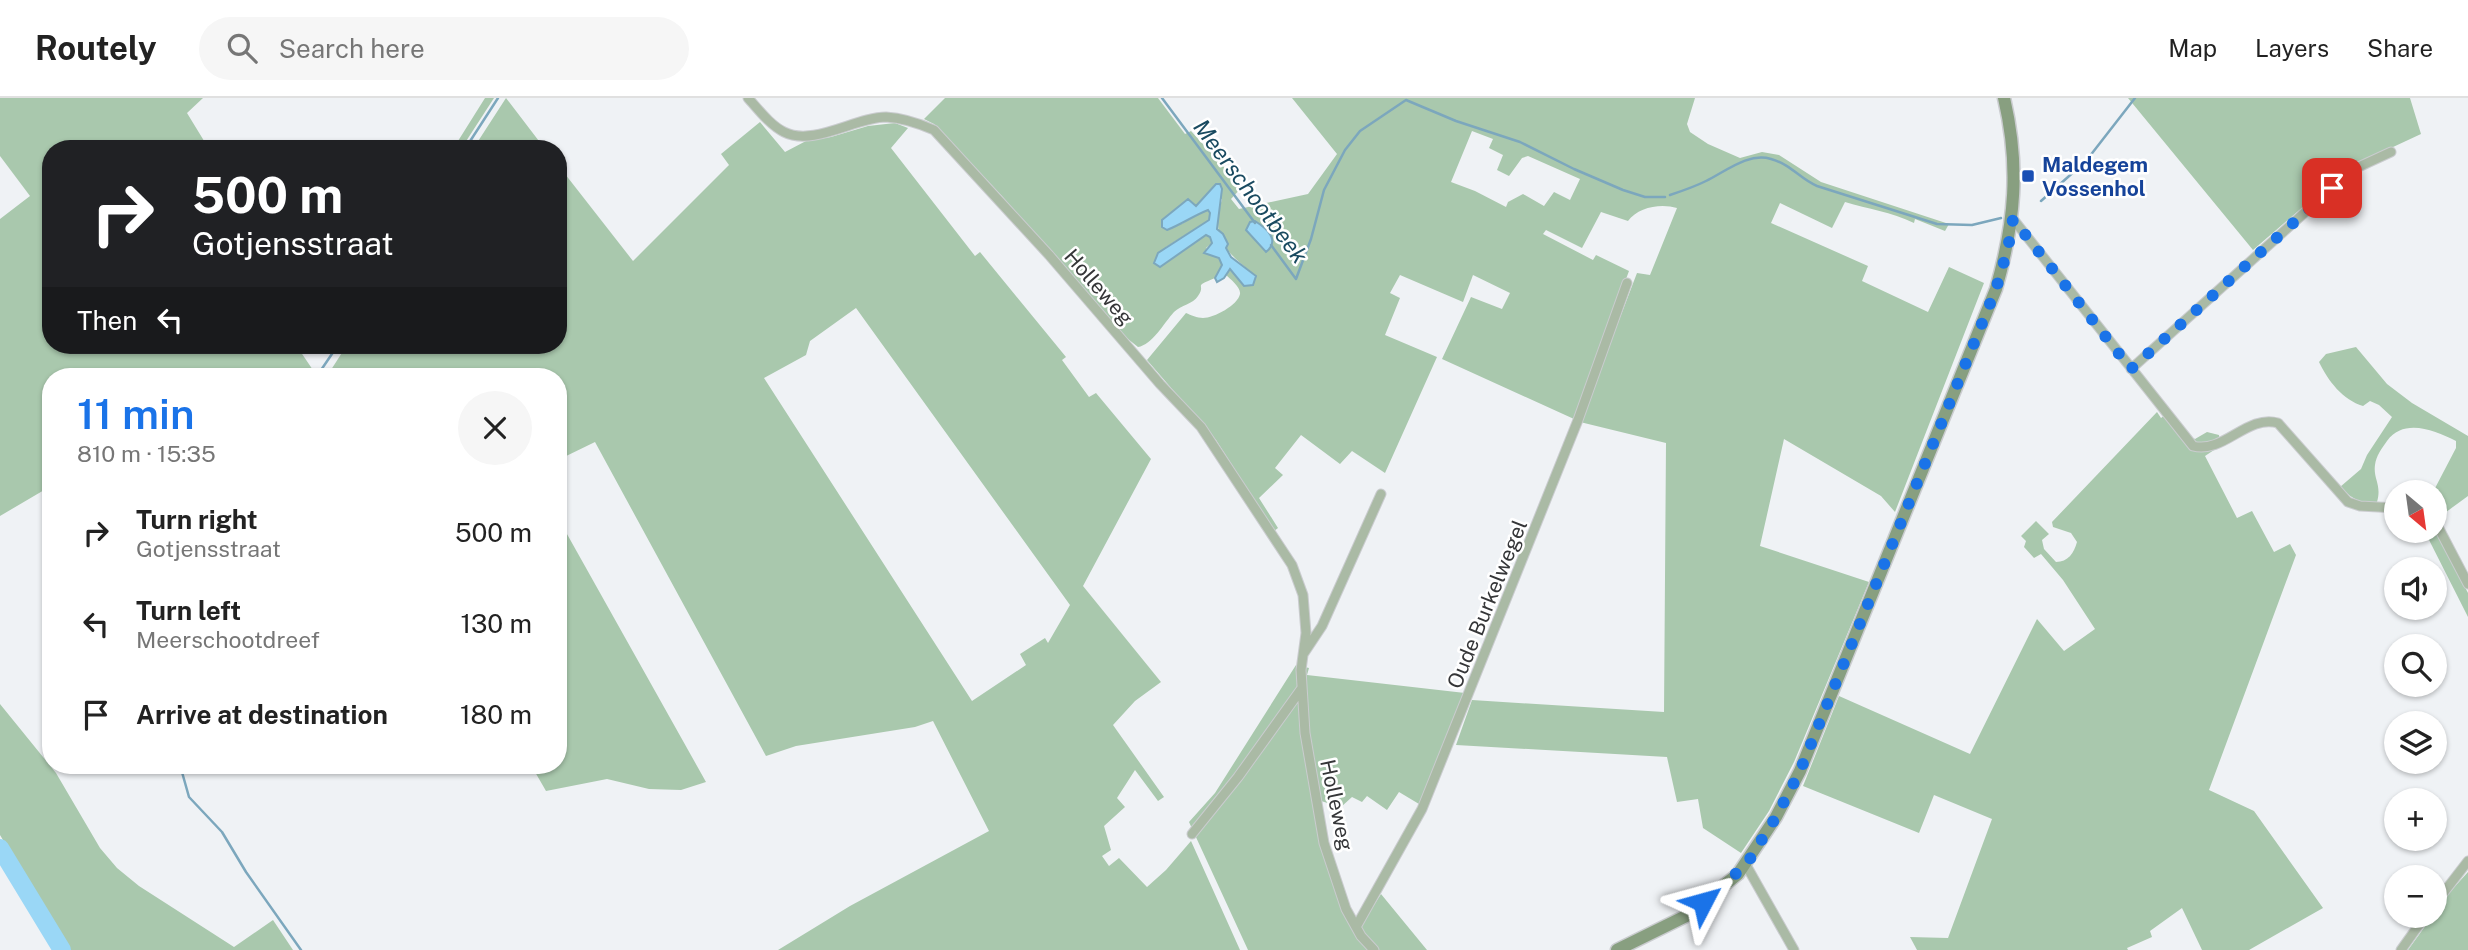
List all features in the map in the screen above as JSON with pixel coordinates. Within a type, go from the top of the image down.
[{"type":"street","name":"Holleweg","points":[[748,98],[767,119],[783,132],[793,135],[826,132],[884,117],[912,120],[934,130],[1201,427],[1292,565],[1303,595],[1306,633],[1302,688],[1305,733],[1324,843],[1346,909],[1361,936],[1374,950]]},
{"type":"street","points":[[1617,950],[1686,916],[1746,865],[1776,817],[1800,771],[1996,289],[2013,219],[2014,152],[2004,98]]},
{"type":"street","points":[[2131,369],[2352,170],[2391,152]]},
{"type":"street","points":[[2013,219],[2193,446],[2209,446],[2258,422],[2269,420],[2278,423],[2348,502],[2360,506],[2384,507]]},
{"type":"street","name":"Oude Burkelwegel","points":[[1356,927],[1422,809],[1573,432],[1628,283]]},
{"type":"street","points":[[1303,655],[1322,626],[1381,494]]},
{"type":"street","points":[[2447,543],[2468,584]]},
{"type":"street","points":[[1192,834],[1302,688]]},
{"type":"street","points":[[2447,888],[2468,861]]},
{"type":"street","points":[[1746,865],[1794,950]]},
{"type":"street","points":[[2401,950],[2417,928]]},
{"type":"green space","points":[[0,98],[203,98],[187,113],[204,140],[42,140],[42,354],[302,354],[312,368],[42,368],[42,491],[0,516],[0,219],[30,196],[0,156]]},
{"type":"green space","points":[[485,98],[494,98],[467,140],[459,140]]},
{"type":"green space","points":[[506,98],[538,140],[479,140]]},
{"type":"green space","points":[[945,98],[1158,98],[1185,134],[1191,131],[1242,187],[1231,199],[1239,209],[1308,194],[1337,154],[1292,98],[1695,98],[1687,124],[1690,132],[1708,144],[1740,158],[1762,152],[1779,155],[1821,182],[1949,224],[1945,231],[1915,219],[1914,223],[1845,202],[1832,228],[1780,203],[1771,223],[1868,266],[1862,281],[1928,312],[1949,267],[1984,283],[1895,512],[1881,496],[1784,439],[1760,546],[1869,582],[1794,762],[1769,811],[1741,853],[1703,828],[1698,799],[1677,802],[1667,757],[1456,745],[1472,700],[1664,712],[1666,443],[1580,422],[1637,273],[1650,275],[1677,208],[1650,207],[1638,212],[1628,221],[1601,212],[1582,248],[1546,230],[1543,234],[1593,260],[1596,255],[1629,271],[1574,419],[1442,359],[1471,297],[1502,309],[1510,293],[1473,275],[1463,302],[1400,275],[1390,293],[1400,298],[1385,335],[1437,357],[1385,473],[1352,451],[1340,464],[1301,435],[1275,468],[1283,475],[1259,498],[1278,528],[1274,531],[1216,440],[1147,360],[1186,313],[1203,318],[1213,316],[1235,302],[1240,291],[1226,275],[1229,268],[1244,286],[1256,276],[1223,244],[1218,225],[1222,199],[1201,202],[1196,206],[1187,200],[1162,220],[1182,224],[1194,215],[1208,210],[1209,220],[1166,247],[1193,244],[1205,235],[1210,237],[1212,243],[1206,248],[1219,258],[1222,265],[1215,278],[1201,285],[1196,299],[1174,312],[1153,338],[1138,347],[1123,335],[1001,195],[934,124],[924,119]],"holes":[[[1472,131],[1493,139],[1489,148],[1503,155],[1497,170],[1509,176],[1522,158],[1528,156],[1580,179],[1570,200],[1554,192],[1544,206],[1523,194],[1508,202],[1506,207],[1451,182]]]},
{"type":"green space","points":[[2128,98],[2410,98],[2421,134],[2363,161],[2340,175],[2253,250]]},
{"type":"green space","points":[[760,122],[785,152],[806,141],[868,126],[895,123],[908,128],[891,148],[975,256],[980,252],[1066,357],[1062,360],[1089,397],[1096,393],[1151,459],[1083,586],[1161,682],[1135,701],[1113,725],[1164,797],[1158,801],[1135,770],[1117,798],[1125,807],[1104,826],[1111,850],[1102,856],[1109,866],[1119,858],[1147,887],[1191,841],[1240,950],[778,950],[850,906],[989,831],[933,721],[915,727],[796,746],[766,756],[595,442],[567,456],[567,368],[332,368],[341,354],[567,354],[567,177],[633,261],[729,165],[721,154]],"holes":[[[856,308],[1070,605],[1048,643],[1045,638],[1020,654],[1026,665],[972,701],[764,378],[806,355],[810,341]]]},
{"type":"green space","points":[[2356,347],[2387,384],[2412,403],[2468,436],[2468,496],[2447,511],[2447,480],[2439,480],[2456,448],[2456,441],[2420,428],[2394,434],[2378,455],[2375,465],[2379,491],[2377,502],[2357,500],[2340,487],[2361,469],[2392,417],[2379,405],[2370,401],[2363,406],[2343,394],[2332,383],[2319,362],[2326,354]]},
{"type":"green space","points":[[2157,412],[2161,418],[2169,412],[2195,439],[2207,432],[2219,435],[2220,446],[2205,456],[2237,518],[2252,511],[2274,552],[2290,544],[2296,555],[2209,790],[2254,811],[2323,908],[2249,950],[2202,950],[2182,908],[2150,931],[2152,937],[2127,948],[2128,950],[1917,950],[1910,937],[1948,938],[1992,819],[1934,795],[1919,833],[1803,786],[1839,696],[1970,754],[2037,619],[2064,651],[2095,629],[2063,580],[2041,554],[2034,558],[2024,547],[2026,541],[2021,536],[2036,521],[2049,534],[2042,540],[2044,549],[2056,562],[2070,556],[2077,542],[2071,533],[2053,527],[2052,522]]},
{"type":"green space","points":[[567,534],[706,782],[681,790],[649,789],[607,779],[546,791],[536,774],[567,774]]},
{"type":"green space","points":[[2431,543],[2442,543],[2468,593],[2468,617],[2447,575],[2447,557],[2438,557]]},
{"type":"green space","points":[[1296,665],[1309,668],[1307,675],[1465,693],[1419,804],[1399,792],[1387,810],[1367,796],[1362,802],[1352,797],[1341,807],[1314,801],[1356,933],[1381,894],[1427,950],[1248,950],[1189,822],[1215,793]]},
{"type":"green space","points":[[0,704],[42,756],[42,774],[57,774],[100,848],[117,868],[139,886],[234,947],[273,920],[293,950],[69,950],[0,835]]},
{"type":"green space","points":[[2468,872],[2468,950],[2408,950],[2424,928],[2447,928],[2449,893]]},
{"type":"water","points":[[1216,184],[1220,184],[1222,189],[1217,229],[1228,244],[1226,248],[1231,257],[1256,276],[1253,285],[1244,286],[1230,269],[1224,278],[1217,282],[1215,278],[1222,265],[1219,258],[1204,253],[1212,243],[1206,235],[1160,267],[1154,263],[1158,253],[1209,220],[1210,213],[1208,210],[1167,230],[1162,227],[1162,220],[1188,199],[1196,206]]},
{"type":"water","points":[[1255,221],[1272,239],[1266,252],[1246,230],[1250,222]]},
{"type":"waterway","points":[[471,140],[498,98]]},
{"type":"waterway","name":"Meerschootbeek","points":[[1162,98],[1255,223]]},
{"type":"waterway","name":"Meerschootbeek","points":[[2041,201],[2086,161],[2135,98]]},
{"type":"waterway","name":"Meerschootbeek","points":[[1271,245],[1296,279],[1311,239],[1324,190],[1345,150],[1360,131],[1406,100],[1456,121],[1520,142],[1623,190],[1645,197],[1665,197]]},
{"type":"waterway","name":"Meerschootbeek","points":[[1670,195],[1702,183],[1737,164],[1762,158],[1785,165],[1817,186],[1937,224],[1972,225],[2001,218]]},
{"type":"waterway","points":[[322,368],[332,354]]},
{"type":"waterway","points":[[183,774],[189,797],[222,832],[246,872],[301,950]]},
{"type":"waterway","points":[[0,848],[62,950]]},
{"type":"place","name":"Maldegem Vossenhol","points":[[2028,176]]},
{"type":"route","points":[[1703,902],[1746,865],[1776,817],[1800,771],[1996,289],[2013,219],[2131,369],[2332,188]]}]
